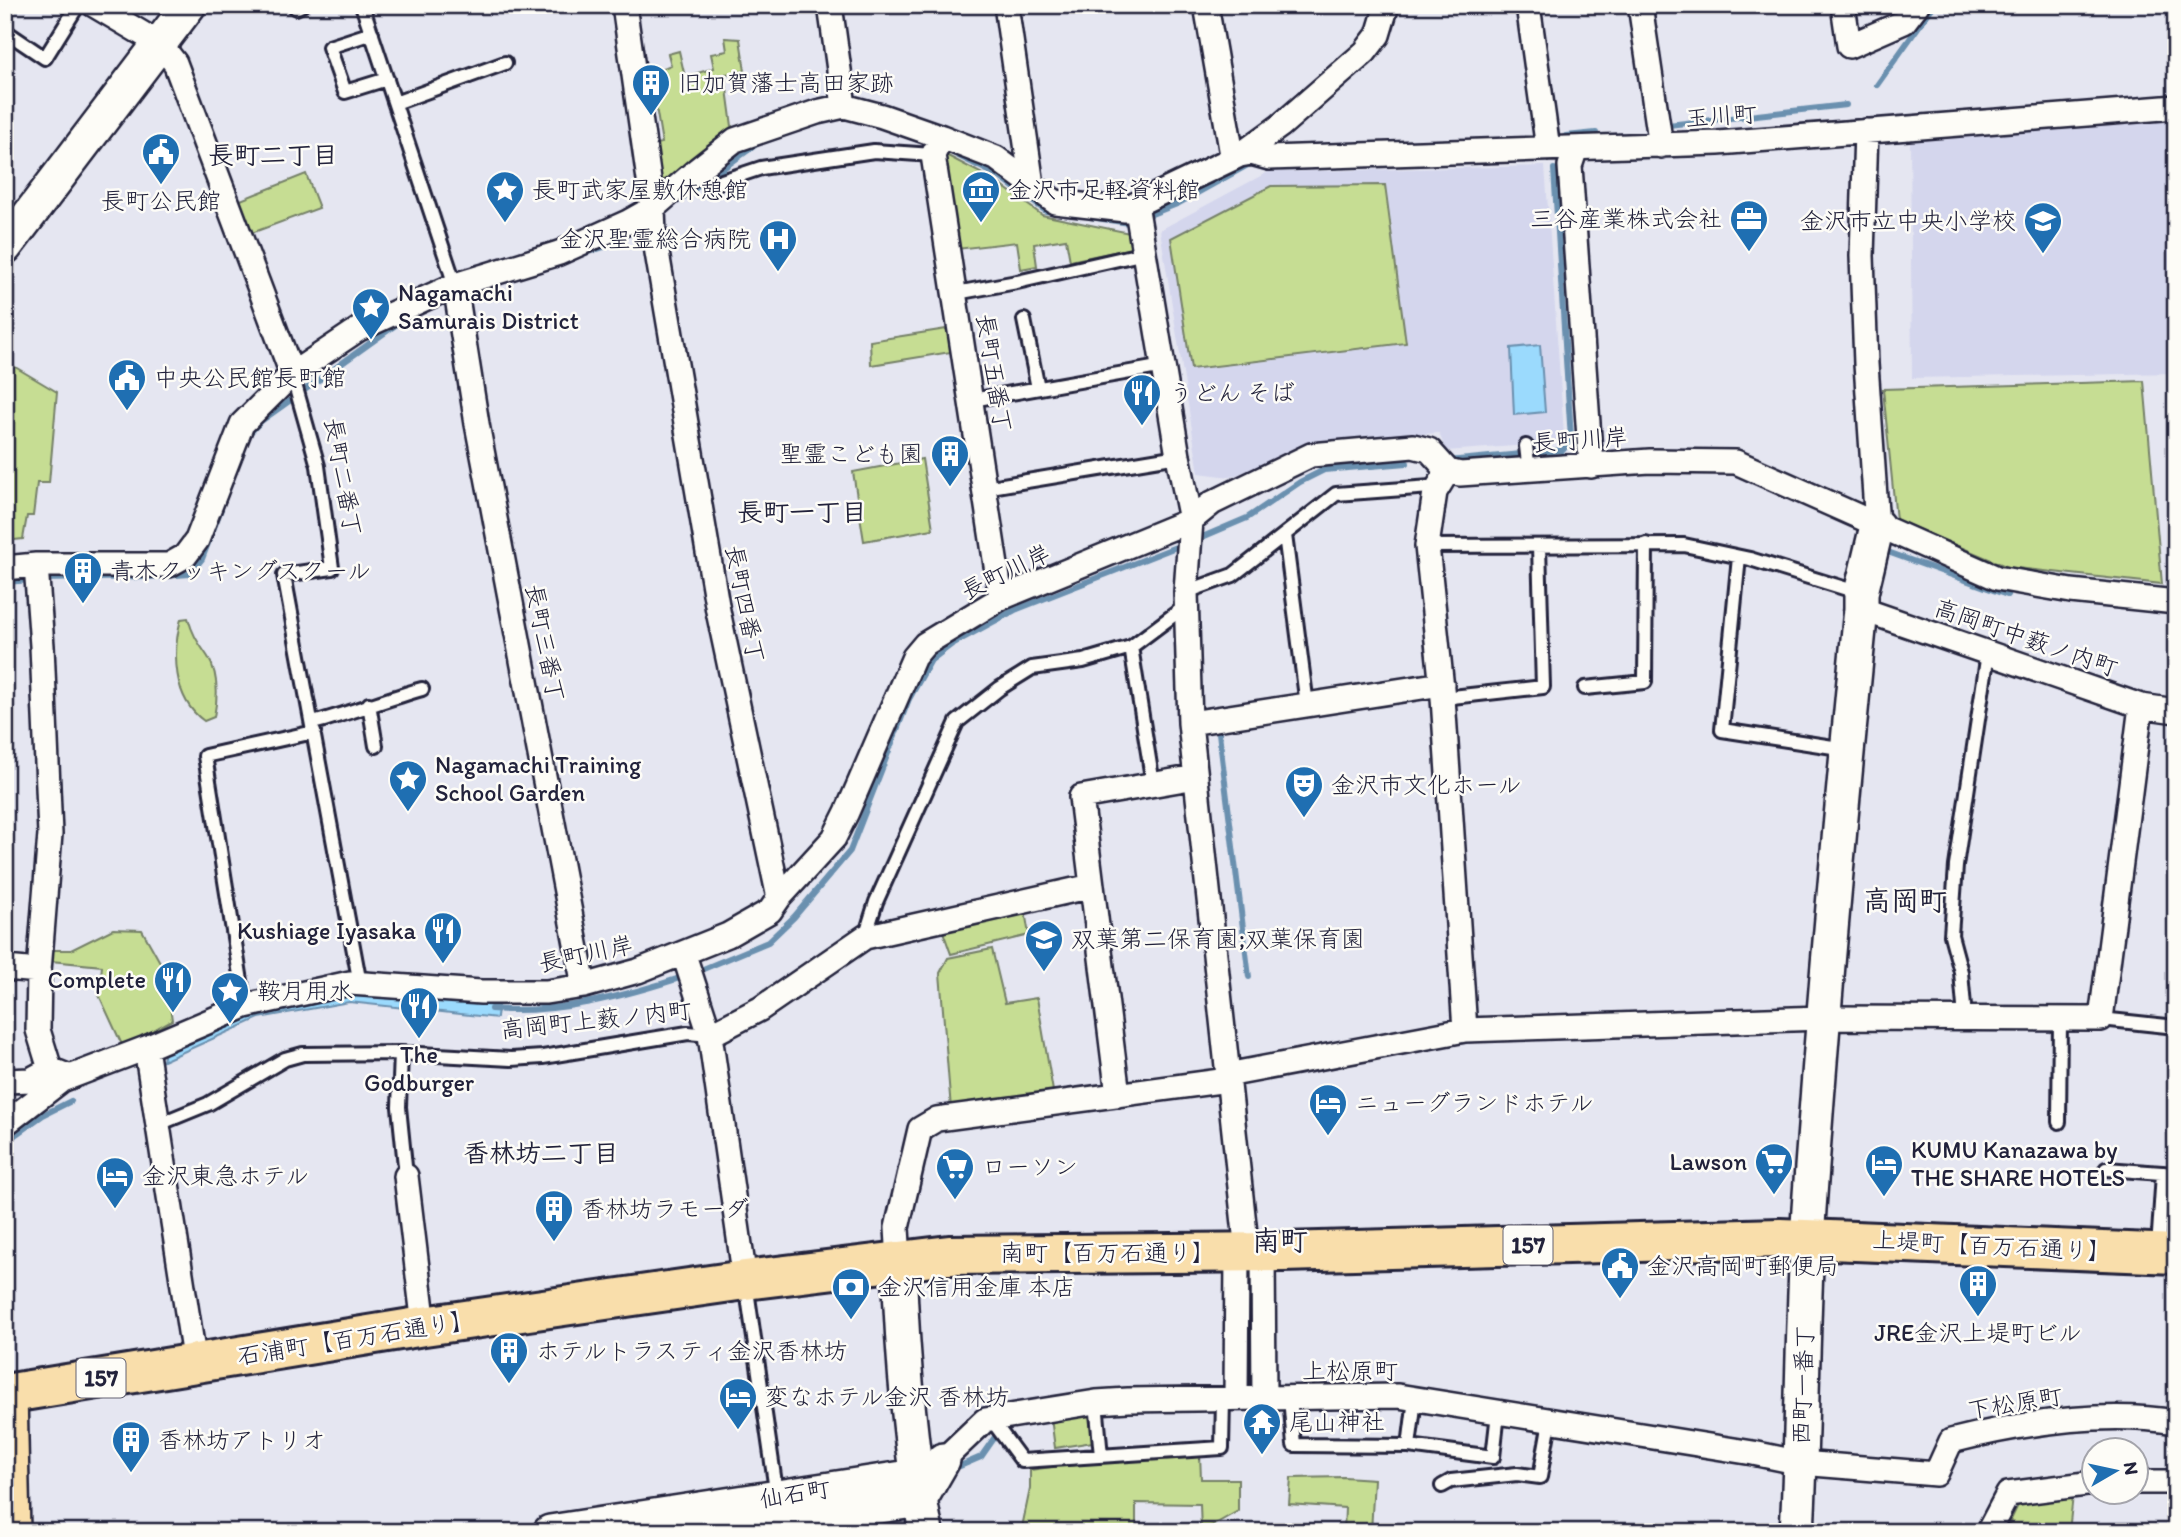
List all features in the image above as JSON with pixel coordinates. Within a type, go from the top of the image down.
[{"type":"highway","name":"南町【百万石通り】","points":[[745,1280],[949,1255],[1249,1252],[1808,1238]]},
{"type":"highway","name":"上堤町【百万石通り】","points":[[1808,1238],[2167,1254]]},
{"type":"highway","name":"石浦町【百万石通り】","points":[[7,1393],[424,1326],[745,1280]]},
{"type":"main road","points":[[7,1393],[9,1525]]},
{"type":"street","points":[[94,5],[160,44]]},
{"type":"street","points":[[5,247],[188,5]]},
{"type":"street","points":[[624,5],[653,208]]},
{"type":"street","points":[[830,5],[844,106]]},
{"type":"street","points":[[1006,5],[1032,185]]},
{"type":"street","points":[[1206,5],[1231,149],[1254,155]]},
{"type":"street","points":[[5,568],[36,574],[170,565],[185,556],[197,540],[242,425],[292,374],[359,329],[455,285],[559,253],[653,208],[704,177],[735,140],[817,112],[844,106],[938,146],[996,159],[1055,202],[1125,210],[1254,155],[1280,126],[1365,52],[1378,35],[1387,5]]},
{"type":"street","points":[[1528,5],[1548,149]]},
{"type":"street","points":[[1640,5],[1661,146]]},
{"type":"street","points":[[1843,5],[1849,46],[1904,22],[1917,5]]},
{"type":"street","name":"長町二番丁","points":[[160,44],[175,63],[292,374]]},
{"type":"street","name":"玉川町","points":[[1254,155],[1661,146],[2176,107]]},
{"type":"street","points":[[1866,131],[1862,269],[1877,526]]},
{"type":"street","name":"長町五番丁","points":[[938,146],[956,293],[1001,598]]},
{"type":"street","points":[[1576,148],[1570,166],[1591,466]]},
{"type":"street","points":[[1136,204],[1191,520],[1186,598],[1190,723],[1264,1398]]},
{"type":"street","name":"長町四番丁","points":[[653,208],[654,235],[718,611],[779,898]]},
{"type":"street","name":"長町三番丁","points":[[455,285],[477,424],[584,986]]},
{"type":"street","name":"長町川岸","points":[[5,1124],[62,1080],[60,1073],[147,1058],[245,1006],[350,983],[546,992],[584,986],[684,959],[770,911],[834,838],[848,813],[914,657],[925,644],[1001,598],[1191,520],[1212,503],[1311,455],[1413,446],[1429,450],[1448,471],[1460,474],[1527,460],[1591,466],[1650,461],[1736,462],[1997,578],[2071,591],[2176,602]]},
{"type":"street","points":[[1448,471],[1435,492],[1427,546],[1443,691],[1465,1030]]},
{"type":"street","name":"西町一番丁","points":[[1797,1532],[1808,1238],[1822,1018],[1861,601],[1877,526]]},
{"type":"street","points":[[5,1081],[30,1080],[60,1073],[38,1030],[39,971],[50,834],[43,646],[36,574]]},
{"type":"street","name":"高岡町中薮ノ内町","points":[[1861,601],[1988,653],[2141,706],[2176,711]]},
{"type":"street","points":[[1190,723],[1307,705],[1443,691]]},
{"type":"street","points":[[926,1492],[902,1314],[897,1228],[920,1129],[937,1119],[1227,1078],[1465,1030],[1822,1018],[2101,1019],[2141,706]]},
{"type":"street","points":[[1118,1095],[1081,797],[1196,778]]},
{"type":"street","points":[[865,937],[1092,886]]},
{"type":"street","name":"高岡町上薮ノ内町","points":[[710,1035],[760,1009],[865,937]]},
{"type":"street","points":[[684,959],[710,1035],[745,1280]]},
{"type":"street","points":[[5,968],[39,971]]},
{"type":"street","points":[[147,1058],[195,1364]]},
{"type":"street","points":[[406,1176],[424,1326]]},
{"type":"street","points":[[1229,1398],[1249,1252]]},
{"type":"street","name":"上松原町","points":[[926,1492],[985,1420],[1097,1402],[1398,1396],[1727,1448],[1801,1463]]},
{"type":"street","name":"下松原町","points":[[1801,1463],[1936,1474],[1951,1441],[1984,1433],[2037,1422],[2149,1417],[2176,1422]]},
{"type":"street","points":[[2150,1482],[2176,1482]]},
{"type":"street","points":[[1988,1532],[2008,1494],[2080,1485]]},
{"type":"street","name":"仙石町","points":[[550,1532],[643,1525],[777,1497],[926,1492]]},
{"type":"street","name":"仙石町","points":[[706,1532],[926,1492]]},
{"type":"lane","points":[[5,31],[45,58],[78,5]]},
{"type":"lane","points":[[362,5],[455,285]]},
{"type":"lane","points":[[372,33],[330,47],[345,92],[387,79]]},
{"type":"lane","points":[[396,103],[505,63]]},
{"type":"lane","points":[[704,177],[874,150],[938,146]]},
{"type":"lane","points":[[956,293],[1145,253]]},
{"type":"lane","points":[[1024,320],[1038,388]]},
{"type":"lane","points":[[972,400],[1164,366]]},
{"type":"lane","name":"長町二番丁","points":[[292,374],[318,466],[332,568],[284,575],[360,984]]},
{"type":"lane","points":[[985,488],[1178,456]]},
{"type":"lane","points":[[865,937],[876,902],[957,722],[1000,688],[1032,668],[1083,660],[1131,647],[1186,598],[1233,575],[1336,494],[1431,487],[1448,471]]},
{"type":"lane","points":[[1285,535],[1307,705]]},
{"type":"lane","points":[[1585,688],[1645,682],[1646,544]]},
{"type":"lane","points":[[1427,546],[1685,545],[1739,557],[1861,601]]},
{"type":"lane","points":[[1443,691],[1544,687],[1539,546]]},
{"type":"lane","points":[[1739,557],[1722,730],[1846,749]]},
{"type":"lane","points":[[1131,647],[1153,784]]},
{"type":"lane","points":[[1965,1018],[1961,972],[1951,935],[1956,866],[1988,653]]},
{"type":"lane","points":[[245,1006],[205,756],[314,727],[359,711],[369,704],[422,689]]},
{"type":"lane","points":[[369,704],[376,746]]},
{"type":"lane","points":[[2101,1019],[2176,1027]]},
{"type":"lane","points":[[2059,1122],[2060,1020]]},
{"type":"lane","name":"高岡町上薮ノ内町","points":[[159,1124],[245,1085],[285,1059],[317,1053],[401,1053],[511,1059],[543,1057],[688,1033],[710,1035]]},
{"type":"lane","points":[[401,1053],[399,1107],[406,1176]]},
{"type":"lane","points":[[2106,1169],[2169,1173],[2167,1254]]},
{"type":"lane","points":[[745,1280],[777,1497]]},
{"type":"lane","points":[[1290,1397],[1294,1445],[1409,1446],[1493,1457],[1499,1413]]},
{"type":"lane","points":[[991,1419],[1023,1461],[1222,1448],[1229,1398]]},
{"type":"lane","points":[[1409,1446],[1415,1399]]},
{"type":"lane","points":[[1097,1402],[1101,1456]]},
{"type":"lane","points":[[1442,1486],[1451,1481],[1517,1474],[1541,1477],[1550,1421]]},
{"type":"shaded area","name":"金沢市立中央小学校","points":[[2176,119],[2176,373],[1912,378],[1910,137]]},
{"type":"shaded area","points":[[1545,166],[1564,435],[1554,443],[1446,451],[1439,433],[1421,434],[1303,451],[1230,477],[1199,473],[1160,230],[1268,172]]},
{"type":"green space","points":[[725,38],[740,39],[745,71],[725,74],[732,126],[670,179],[661,180],[653,170],[649,145],[662,143],[653,89],[640,90],[644,76],[671,65],[668,54],[679,51],[685,77],[714,68],[711,54],[727,51]]},
{"type":"green space","points":[[944,154],[994,180],[1042,215],[1130,233],[1133,248],[1070,261],[1066,239],[1034,244],[1037,266],[1021,269],[1017,242],[957,249]]},
{"type":"green space","points":[[306,174],[319,208],[249,234],[238,201]]},
{"type":"green space","points":[[1385,185],[1406,343],[1191,369],[1171,238],[1271,186]]},
{"type":"green space","points":[[953,328],[957,351],[871,365],[870,341]]},
{"type":"green space","points":[[5,361],[57,392],[49,483],[37,483],[33,516],[27,516],[23,539],[5,541]]},
{"type":"green space","points":[[2144,381],[2162,584],[2008,567],[1896,520],[1883,389]]},
{"type":"green space","points":[[922,459],[933,529],[864,541],[853,472]]},
{"type":"green space","points":[[188,618],[212,664],[216,679],[214,717],[204,721],[186,701],[178,674],[178,632],[181,619]]},
{"type":"green space","points":[[1024,905],[1029,935],[951,954],[941,926]]},
{"type":"green space","points":[[113,929],[142,930],[165,971],[172,1020],[123,1047],[99,995],[102,966],[51,961],[51,950],[71,950]]},
{"type":"green space","points":[[992,949],[1005,1003],[1037,998],[1053,1091],[951,1109],[940,973],[948,958]]},
{"type":"green space","points":[[1089,1412],[1093,1442],[1055,1448],[1051,1418]]},
{"type":"green space","points":[[1200,1454],[1201,1479],[1238,1479],[1238,1511],[1201,1532],[1200,1504],[1136,1503],[1136,1532],[1021,1532],[1030,1489],[1030,1470],[1116,1458]]},
{"type":"green space","points":[[1291,1478],[1374,1479],[1371,1532],[1344,1532],[1345,1508],[1289,1504]]},
{"type":"green space","points":[[2073,1495],[2069,1532],[2007,1532],[2020,1501]]},
{"type":"water","points":[[1540,345],[1545,412],[1514,415],[1511,348]]},
{"type":"water","points":[[348,994],[498,1006],[497,1018],[349,1002],[259,1018],[163,1061],[165,1051],[258,1011]]},
{"type":"waterway","points":[[1877,85],[1934,5]]},
{"type":"waterway","points":[[1668,125],[1846,105]]},
{"type":"waterway","points":[[1566,136],[1596,133]]},
{"type":"waterway","points":[[679,200],[758,143]]},
{"type":"waterway","points":[[953,153],[997,175],[1046,211],[1055,212]]},
{"type":"waterway","points":[[1144,217],[1177,204],[1253,162]]},
{"type":"waterway","points":[[1448,461],[1563,450],[1571,439],[1554,169]]},
{"type":"waterway","points":[[1090,217],[1129,223],[1134,221]]},
{"type":"waterway","points":[[582,254],[604,247],[645,225]]},
{"type":"waterway","points":[[306,389],[401,321]]},
{"type":"waterway","points":[[247,436],[261,421],[292,399]]},
{"type":"waterway","points":[[1200,538],[1247,518],[1300,482],[1324,470],[1407,463]]},
{"type":"waterway","points":[[42,579],[190,574],[202,559],[221,509]]},
{"type":"waterway","points":[[696,972],[768,942],[794,917],[850,851],[909,699],[931,660],[952,644],[1015,610],[1181,545]]},
{"type":"waterway","points":[[1885,551],[2007,595]]},
{"type":"waterway","points":[[5,582],[31,580]]},
{"type":"waterway","points":[[1219,733],[1249,977]]},
{"type":"waterway","points":[[491,1009],[540,1009],[590,1002],[686,976]]},
{"type":"waterway","points":[[5,1142],[43,1115],[71,1101]]},
{"type":"waterway","points":[[960,1466],[981,1457],[997,1434]]},
{"type":"place","name":"旧加賀藩士高田家跡","points":[[651,117]]},
{"type":"place","name":"長町公民館","points":[[161,186]]},
{"type":"place","name":"長町武家屋敷休憩館","points":[[505,224]]},
{"type":"place","name":"金沢市足軽資料館","points":[[981,224]]},
{"type":"place","name":"三谷産業株式会社","points":[[1749,253]]},
{"type":"place","name":"金沢市立中央小学校","points":[[2043,255]]},
{"type":"place","name":"金沢聖霊総合病院","points":[[778,273]]},
{"type":"place","name":"Nagamachi Samurais District","points":[[371,341]]},
{"type":"place","name":"中央公民館長町館","points":[[127,412]]},
{"type":"place","name":"うどん そば","points":[[1142,427]]},
{"type":"place","name":"聖霊こども園","points":[[950,488]]},
{"type":"place","name":"青木クッキングスクール","points":[[83,605]]},
{"type":"place","name":"Nagamachi Training School Garden","points":[[408,813]]},
{"type":"place","name":"金沢市文化ホール","points":[[1304,819]]},
{"type":"place","name":"Kushiage Iyasaka","points":[[443,965]]},
{"type":"place","name":"双葉第二保育園;双葉保育園","points":[[1044,973]]},
{"type":"place","name":"Complete","points":[[173,1014]]},
{"type":"place","name":"鞍月用水","points":[[230,1025]]},
{"type":"place","name":"The Godburger","points":[[419,1040]]},
{"type":"place","name":"ニューグランドホテル","points":[[1328,1137]]},
{"type":"place","name":"Lawson","points":[[1774,1196]]},
{"type":"place","name":"KUMU Kanazawa by THE SHARE HOTELS","points":[[1884,1198]]},
{"type":"place","name":"ローソン","points":[[955,1201]]},
{"type":"place","name":"金沢東急ホテル","points":[[115,1210]]},
{"type":"place","name":"香林坊ラモーダ","points":[[554,1243]]},
{"type":"place","name":"金沢高岡町郵便局","points":[[1620,1300]]},
{"type":"place","name":"JRE金沢上堤町ビル","points":[[1978,1318]]},
{"type":"place","name":"金沢信用金庫 本店","points":[[851,1321]]},
{"type":"place","name":"ホテルトラスティ金沢香林坊","points":[[509,1385]]},
{"type":"place","name":"変なホテル金沢 香林坊","points":[[738,1431]]},
{"type":"place","name":"尾山神社","points":[[1262,1456]]},
{"type":"place","name":"香林坊アトリオ","points":[[131,1474]]},
{"type":"district","name":"長町二丁目","points":[[273,155]]},
{"type":"district","name":"長町一丁目","points":[[802,512]]},
{"type":"district","name":"高岡町","points":[[1905,900]]},
{"type":"district","name":"香林坊二丁目","points":[[541,1153]]},
{"type":"district","name":"南町","points":[[1280,1240]]}]
